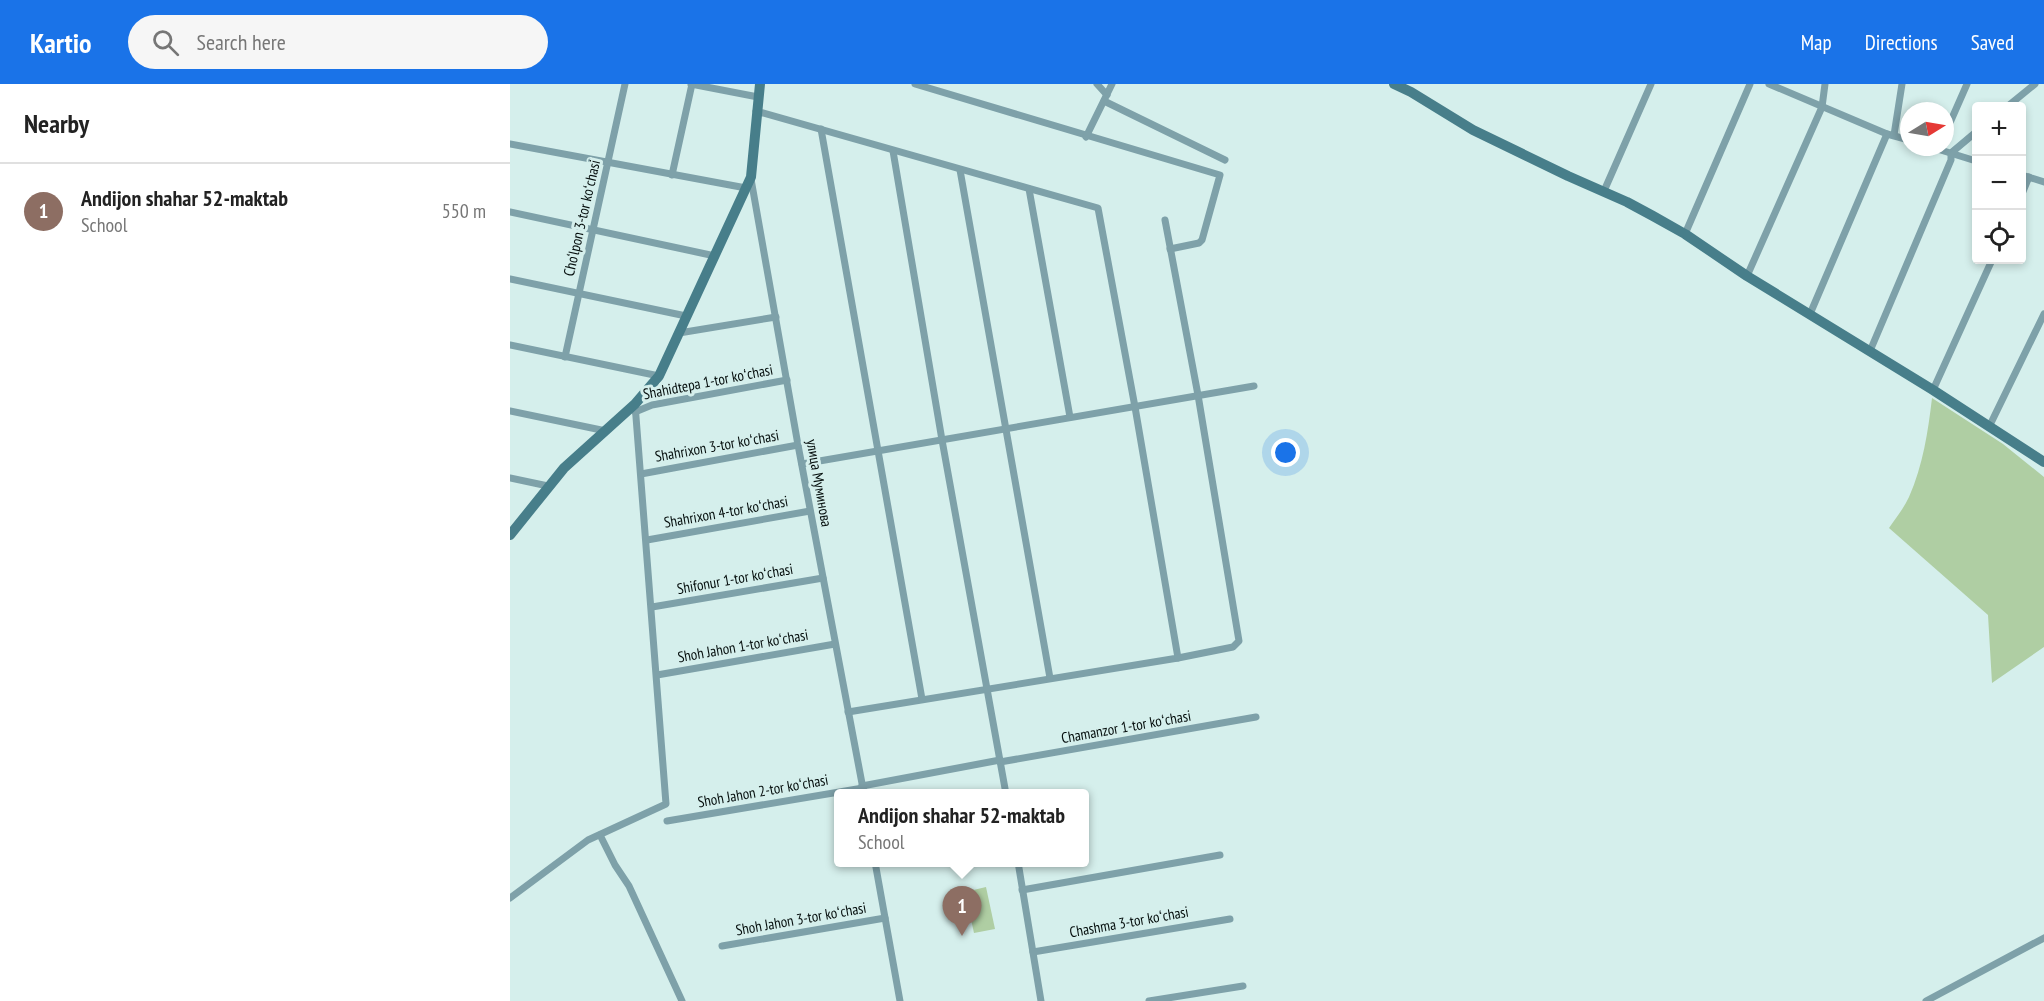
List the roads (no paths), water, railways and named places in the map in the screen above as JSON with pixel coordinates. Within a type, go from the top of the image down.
[{"type":"street","name":"Cho‘lpon 3-tor koʻchasi","points":[[565,357],[625,84]]},
{"type":"street","points":[[672,175],[691,84],[758,97]]},
{"type":"street","points":[[510,535],[548,486],[573,459],[635,408],[659,376],[751,177],[760,84]]},
{"type":"street","points":[[915,84],[1086,137],[1220,175],[1202,240],[1199,243],[1170,249]]},
{"type":"street","points":[[1097,84],[1105,98],[1225,160]]},
{"type":"street","points":[[1086,137],[1112,84]]},
{"type":"street","points":[[1394,84],[1473,130],[1559,172],[1604,190],[1684,234],[1747,276],[1990,425],[2044,462]]},
{"type":"street","points":[[1604,190],[1651,84]]},
{"type":"street","points":[[1684,234],[1750,84]]},
{"type":"street","points":[[1769,84],[1900,137]]},
{"type":"street","points":[[1747,276],[1822,107],[1825,84]]},
{"type":"street","points":[[1810,314],[1890,134],[1902,84]]},
{"type":"street","points":[[1954,114],[1967,84]]},
{"type":"street","points":[[2013,102],[2035,84]]},
{"type":"street","points":[[756,111],[1098,208],[1178,658]]},
{"type":"street","points":[[821,129],[922,699]]},
{"type":"street","points":[[1954,151],[1972,136]]},
{"type":"street","points":[[510,144],[746,188]]},
{"type":"street","points":[[893,151],[1005,789]]},
{"type":"street","points":[[1954,154],[1972,159]]},
{"type":"street","points":[[1870,351],[1951,156]]},
{"type":"street","points":[[960,170],[1050,678]]},
{"type":"street","points":[[2026,176],[2042,179]]},
{"type":"street","name":"улица Муминова","points":[[751,177],[801,464],[863,789]]},
{"type":"street","points":[[1029,189],[1070,417]]},
{"type":"street","points":[[510,212],[715,256]]},
{"type":"street","points":[[848,712],[1050,678],[1115,670],[1233,647],[1239,641],[1198,395],[1165,220]]},
{"type":"street","points":[[1934,390],[1990,264]]},
{"type":"street","points":[[510,279],[686,316]]},
{"type":"street","points":[[1990,425],[2044,314]]},
{"type":"street","points":[[679,333],[776,317]]},
{"type":"street","points":[[510,345],[659,376]]},
{"type":"street","name":"Shahidtepa 1-tor koʻchasi","points":[[635,408],[787,380]]},
{"type":"street","points":[[801,464],[1254,386]]},
{"type":"street","points":[[510,898],[588,840],[666,804],[635,408]]},
{"type":"street","points":[[510,411],[606,431]]},
{"type":"street","name":"Shahrixon 3-tor koʻchasi","points":[[641,474],[798,445]]},
{"type":"street","points":[[510,478],[548,486]]},
{"type":"street","name":"Shahrixon 4-tor koʻchasi","points":[[647,540],[810,511]]},
{"type":"street","name":"Shifonur 1-tor koʻchasi","points":[[651,607],[823,578]]},
{"type":"street","name":"Shoh Jahon 1-tor koʻchasi","points":[[657,675],[835,644]]},
{"type":"street","name":"Chamanzor 1-tor koʻchasi","points":[[863,789],[1000,761],[1256,717]]},
{"type":"street","name":"Shoh Jahon 2-tor koʻchasi","points":[[667,821],[834,794]]},
{"type":"street","points":[[600,835],[629,886],[682,1001]]},
{"type":"street","points":[[1022,890],[1220,855]]},
{"type":"street","points":[[876,867],[900,1001]]},
{"type":"street","points":[[1019,867],[1041,1001]]},
{"type":"street","name":"Shoh Jahon 3-tor koʻchasi","points":[[722,946],[885,918]]},
{"type":"street","name":"Chashma 3-tor koʻchasi","points":[[1033,952],[1230,919]]},
{"type":"street","points":[[1926,1001],[2044,938]]},
{"type":"street","points":[[1149,1001],[1243,986]]},
{"type":"place","name":"Andijon shahar 52-maktab","points":[[962,936]]}]
